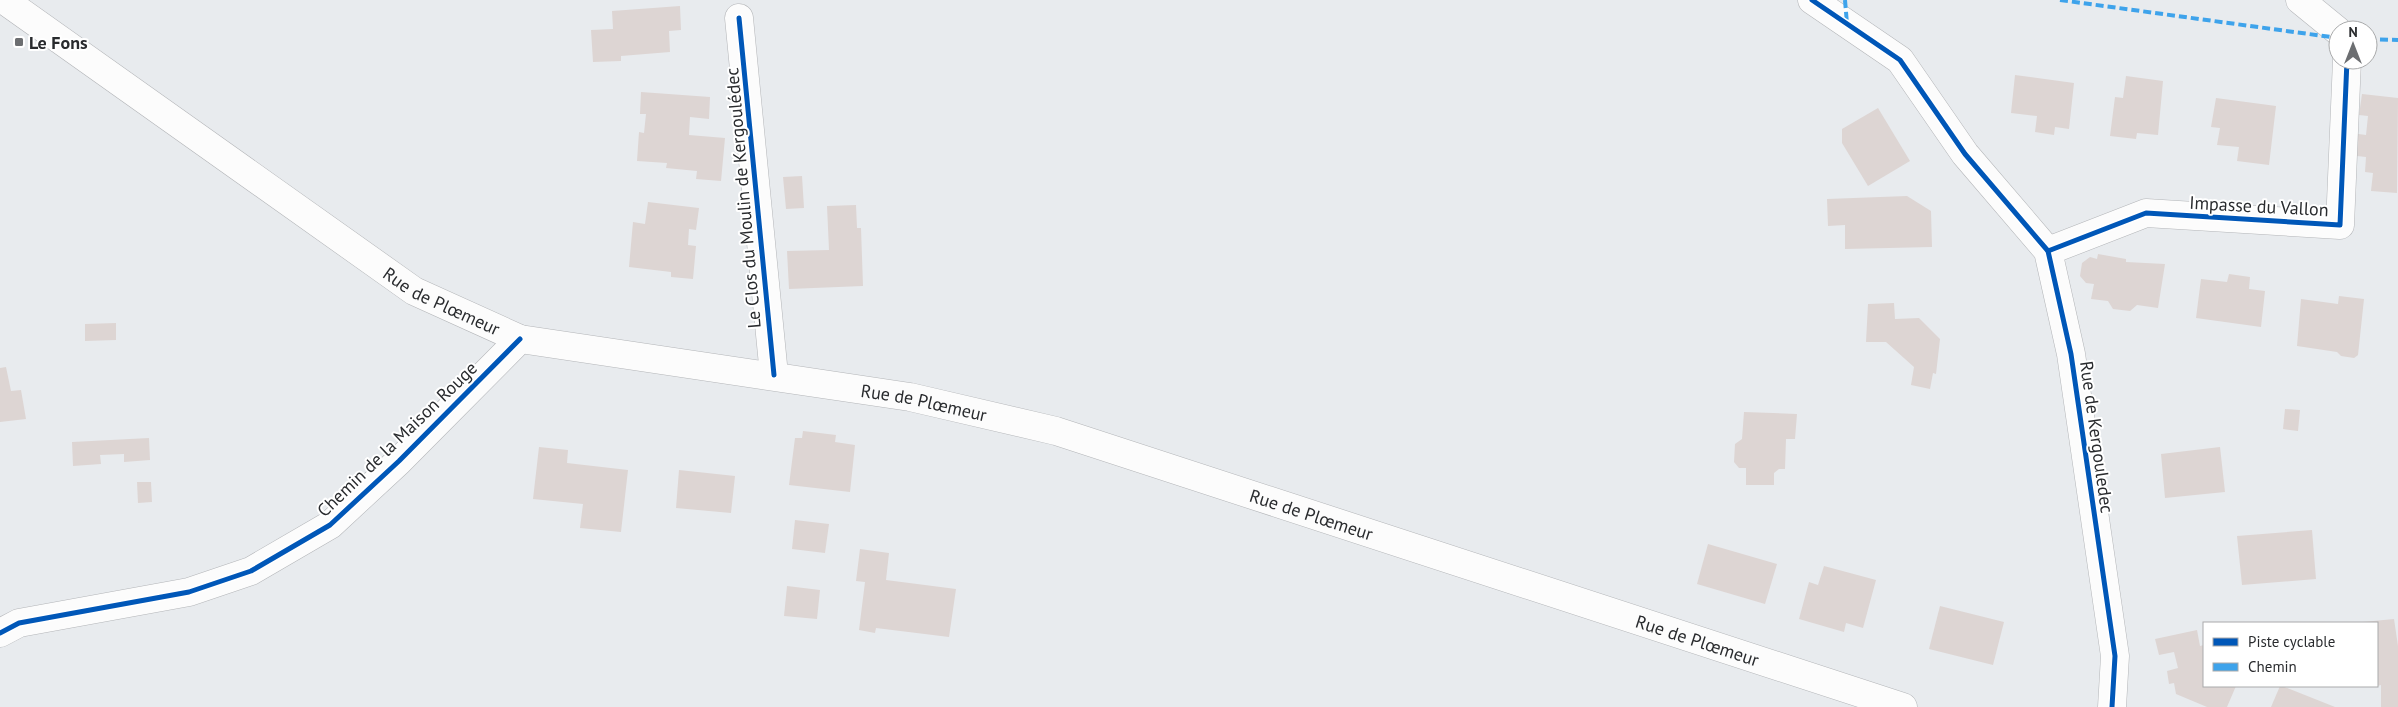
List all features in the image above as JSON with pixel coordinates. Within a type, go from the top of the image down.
[{"type":"street","name":"Rue de Plœmeur","points":[[4,0],[414,291],[520,339],[774,375],[910,397],[1056,431],[1903,707]]},
{"type":"street","name":"Rue de Kergouledec","points":[[1812,0],[1900,60],[1965,154],[2048,251],[2070,354],[2115,656],[2112,707]]},
{"type":"street","points":[[2300,0],[2328,23]]},
{"type":"street","name":"Le Clos du Moulin de Kergoulédec","points":[[739,18],[774,375]]},
{"type":"street","name":"Impasse du Vallon","points":[[2048,251],[2146,214],[2340,225],[2347,70]]},
{"type":"street","name":"Chemin de la Maison Rouge","points":[[0,633],[19,623],[189,592],[251,571],[330,525],[399,461],[520,339]]},
{"type":"building","points":[[680,6],[681,30],[669,31],[670,52],[621,56],[621,61],[593,62],[591,30],[613,29],[612,11]]},
{"type":"building","points":[[2015,75],[2074,83],[2069,129],[2055,127],[2054,135],[2035,132],[2037,116],[2011,113]]},
{"type":"building","points":[[2126,76],[2163,81],[2158,135],[2137,133],[2136,139],[2110,136],[2115,97],[2123,98]]},
{"type":"building","points":[[641,92],[710,97],[709,119],[690,117],[689,135],[725,138],[721,181],[696,179],[697,171],[666,168],[667,163],[637,161],[639,132],[644,133],[646,114],[640,114]]},
{"type":"building","points":[[2362,94],[2398,98],[2397,193],[2371,191],[2373,173],[2365,172],[2366,157],[2348,155],[2351,133],[2366,135],[2368,116],[2359,115]]},
{"type":"building","points":[[2216,98],[2276,106],[2269,165],[2237,161],[2239,147],[2217,145],[2220,128],[2211,127]]},
{"type":"building","points":[[1878,108],[1910,161],[1868,186],[1842,143],[1842,129]]},
{"type":"building","points":[[802,176],[804,208],[786,209],[783,177]]},
{"type":"building","points":[[1907,196],[1931,211],[1932,247],[1845,249],[1845,225],[1828,226],[1827,199]]},
{"type":"building","points":[[648,202],[699,208],[696,230],[689,229],[688,245],[696,246],[693,279],[671,277],[671,272],[629,267],[633,222],[645,224]]},
{"type":"building","points":[[856,205],[857,228],[861,228],[863,286],[789,289],[787,251],[829,250],[827,206]]},
{"type":"building","points":[[2098,254],[2126,259],[2126,262],[2165,264],[2158,308],[2137,305],[2130,311],[2113,309],[2108,301],[2091,299],[2094,284],[2086,283],[2080,276],[2082,263],[2090,257],[2097,259]]},
{"type":"building","points":[[2229,274],[2250,277],[2249,289],[2265,291],[2261,327],[2196,318],[2201,279],[2227,282]]},
{"type":"building","points":[[2339,296],[2364,299],[2358,355],[2354,358],[2341,356],[2337,352],[2297,346],[2301,299],[2338,304]]},
{"type":"building","points":[[1894,303],[1895,319],[1919,318],[1940,339],[1936,374],[1933,373],[1930,389],[1911,385],[1914,367],[1886,342],[1866,342],[1868,304]]},
{"type":"building","points":[[116,323],[116,340],[85,341],[85,324]]},
{"type":"building","points":[[6,367],[11,391],[21,390],[26,419],[0,422],[0,368]]},
{"type":"building","points":[[2285,409],[2300,410],[2298,431],[2283,429]]},
{"type":"building","points":[[1744,412],[1797,414],[1795,439],[1786,439],[1785,469],[1779,469],[1774,473],[1774,485],[1746,485],[1746,468],[1739,468],[1734,462],[1735,444],[1742,439]]},
{"type":"building","points":[[803,431],[836,435],[835,442],[855,445],[850,492],[789,485],[795,438],[802,438]]},
{"type":"building","points":[[149,438],[150,460],[124,462],[124,454],[100,455],[101,464],[73,466],[72,442]]},
{"type":"building","points":[[539,447],[568,450],[567,463],[628,470],[621,532],[580,528],[583,504],[533,499]]},
{"type":"building","points":[[2220,447],[2225,492],[2165,498],[2161,454]]},
{"type":"building","points":[[679,470],[735,476],[731,513],[676,508]]},
{"type":"building","points":[[137,482],[151,482],[152,502],[138,503]]},
{"type":"building","points":[[795,520],[829,524],[825,553],[792,549]]},
{"type":"building","points":[[2312,530],[2316,579],[2242,585],[2237,536]]},
{"type":"building","points":[[1708,544],[1777,564],[1765,604],[1697,584]]},
{"type":"building","points":[[860,549],[889,553],[886,580],[956,589],[949,637],[876,628],[875,633],[859,630],[865,582],[856,581]]},
{"type":"building","points":[[1824,566],[1876,580],[1863,628],[1846,623],[1844,632],[1799,619],[1809,582],[1818,585]]},
{"type":"building","points":[[787,586],[820,590],[817,619],[784,616]]},
{"type":"building","points":[[1940,606],[2004,622],[1993,665],[1929,649]]},
{"type":"building","points":[[2394,619],[2398,646],[2398,707],[2381,707],[2381,685],[2378,686],[2378,622],[2363,622]]},
{"type":"building","points":[[2197,630],[2200,646],[2203,645],[2203,687],[2236,687],[2227,707],[2207,707],[2176,694],[2174,683],[2169,684],[2167,671],[2178,668],[2174,652],[2159,655],[2155,639]]},
{"type":"building","points":[[2280,687],[2285,687],[2335,707],[2271,707]]},
{"type":"marked path","points":[[1845,0],[1847,24]]},
{"type":"marked path","points":[[2060,0],[2328,37]]},
{"type":"marked path","points":[[2378,39],[2398,40]]},
{"type":"cycle path","points":[[1812,0],[1900,60],[1965,154],[2048,251],[2071,354],[2115,656],[2112,707]]},
{"type":"cycle path","points":[[739,18],[774,375]]},
{"type":"cycle path","points":[[2048,251],[2146,213],[2340,225],[2347,70]]},
{"type":"cycle path","points":[[0,633],[19,623],[189,592],[251,571],[330,525],[399,461],[520,339]]},
{"type":"place","name":"Le Fons","points":[[19,42]]}]
